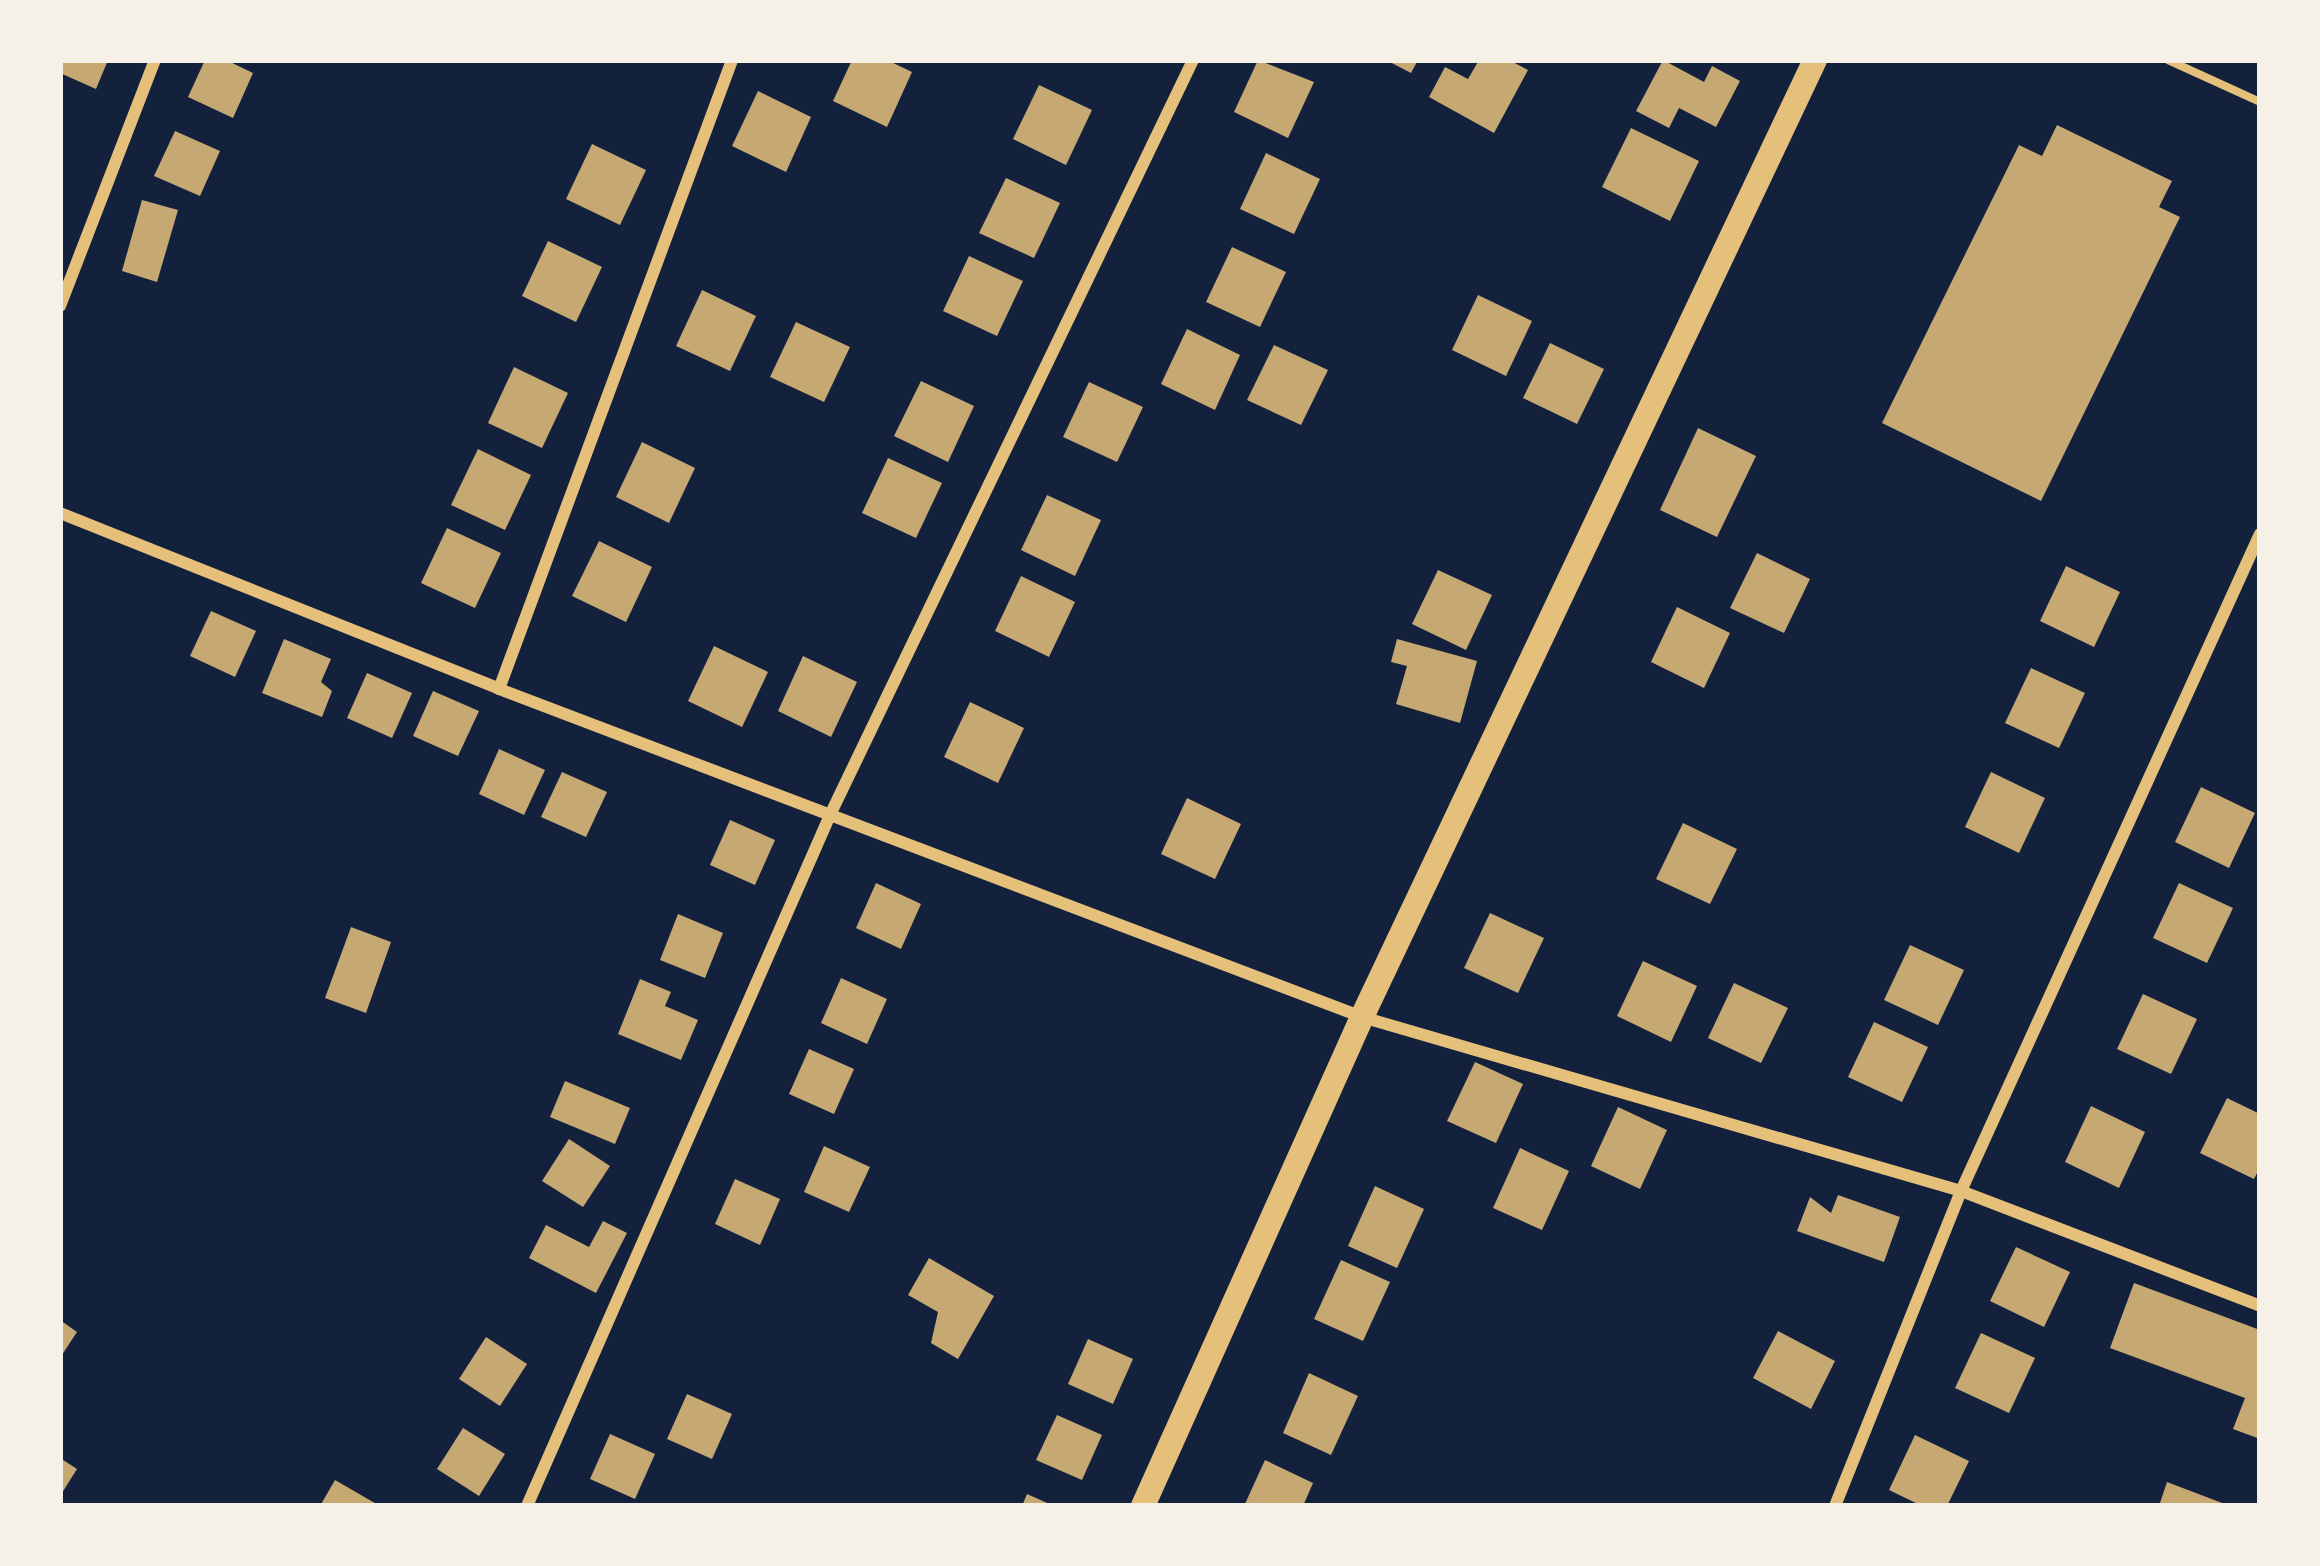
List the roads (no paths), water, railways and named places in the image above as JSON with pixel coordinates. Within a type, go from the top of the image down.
[{"type":"main road","points":[[1143,1506],[1362,1017],[1815,60]]},
{"type":"street","points":[[60,306],[155,60]]},
{"type":"street","points":[[499,689],[732,60]]},
{"type":"street","points":[[527,1506],[830,814],[1193,60]]},
{"type":"street","points":[[60,513],[499,689],[1362,1017],[1961,1191],[2260,1306]]},
{"type":"street","points":[[1835,1506],[1961,1191],[2260,535]]},
{"type":"lane","points":[[2168,60],[2260,102]]}]
